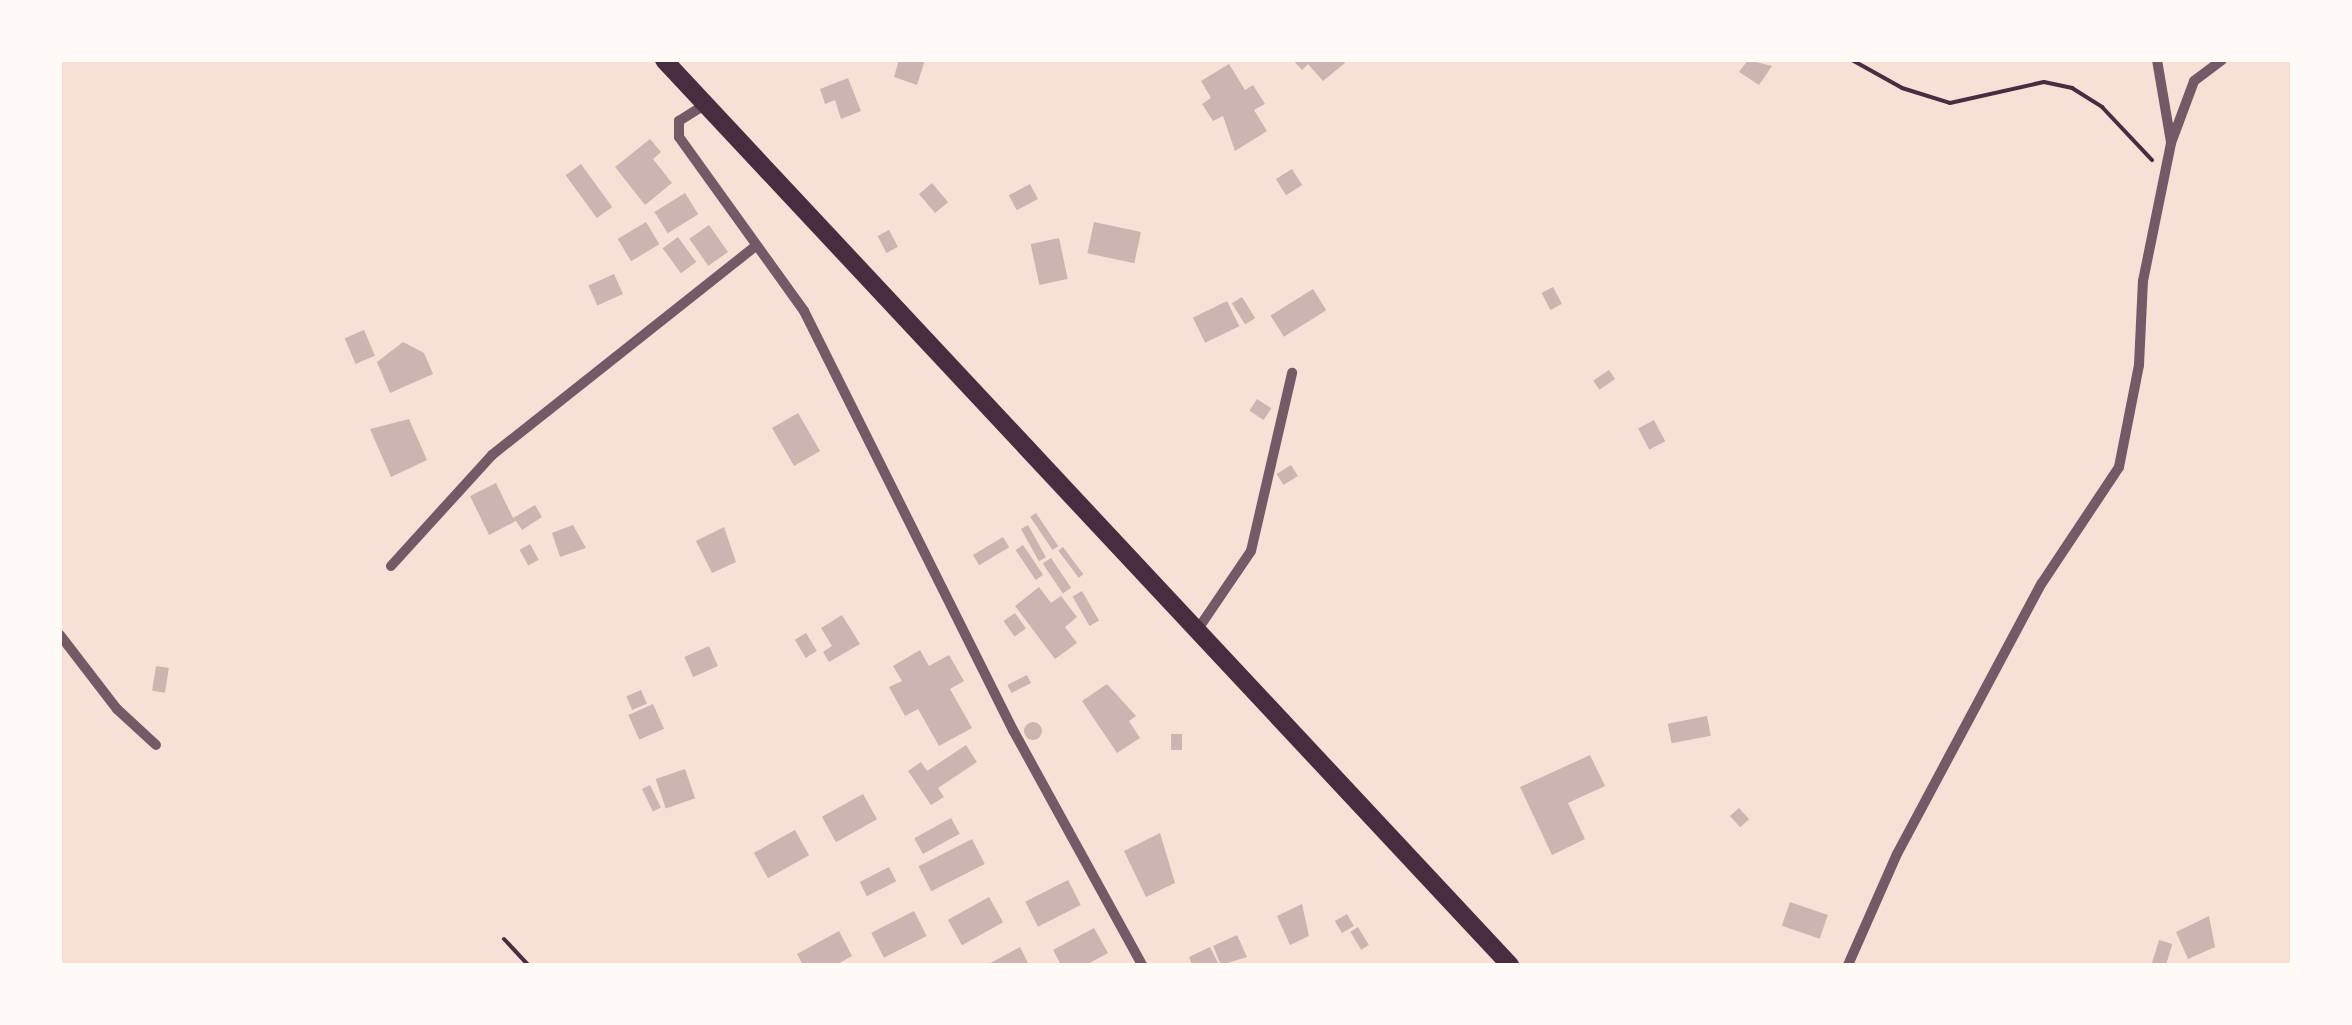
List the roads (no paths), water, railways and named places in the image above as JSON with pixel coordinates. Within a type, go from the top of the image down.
[{"type":"highway","points":[[664,60],[1510,965]]},
{"type":"street","points":[[2157,60],[2172,143]]},
{"type":"street","points":[[1848,965],[1898,854],[2042,583],[2119,467],[2139,365],[2143,281],[2172,143],[2194,81],[2222,60]]},
{"type":"street","points":[[706,104],[679,121],[678,134],[818,335],[1013,730],[1142,965]]},
{"type":"street","points":[[391,566],[492,455],[756,246]]},
{"type":"street","points":[[1198,629],[1251,551],[1292,374]]},
{"type":"street","points":[[60,635],[116,710],[156,745]]}]
